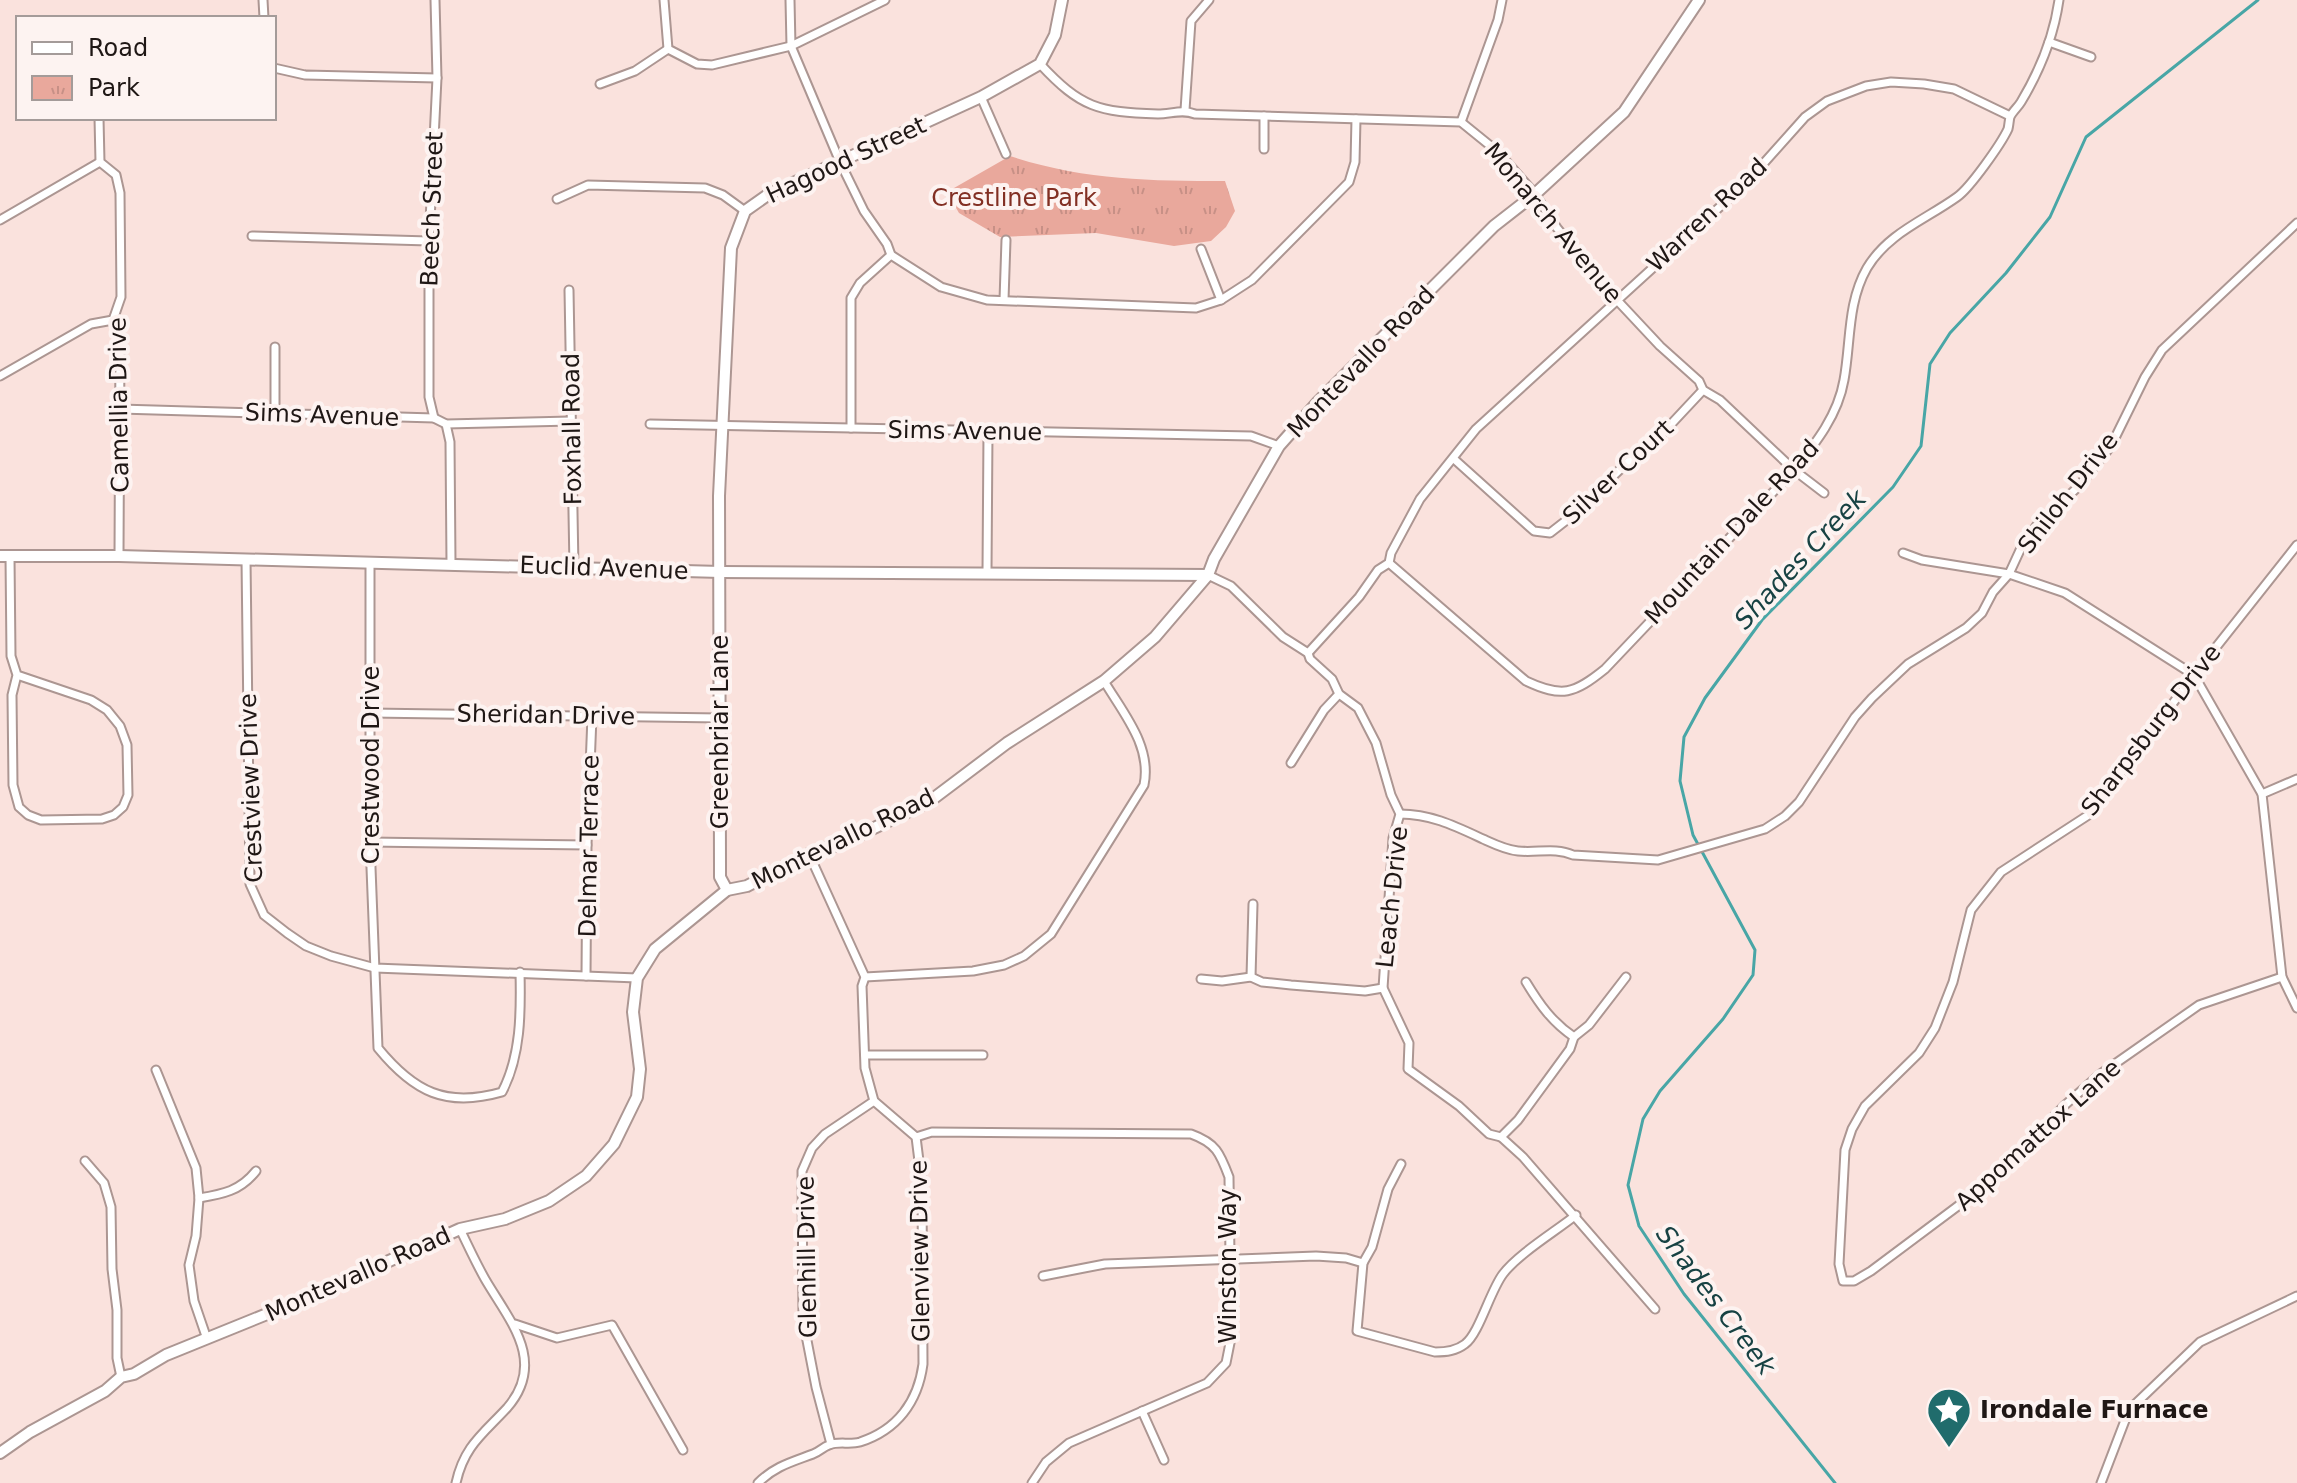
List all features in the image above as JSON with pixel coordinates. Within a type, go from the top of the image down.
[{"type":"main road","points":[[1040,64],[1055,35],[1062,0]]},
{"type":"main road","name":"Montevallo Road","points":[[0,1453],[30,1432],[105,1391],[121,1377],[134,1374],[166,1355],[309,1297],[460,1229],[505,1219],[549,1201],[586,1176],[614,1144],[637,1097],[640,1069],[633,1012],[637,978],[655,949],[727,890],[747,886],[809,854],[843,843],[930,801],[1007,743],[1104,681],[1155,637],[1208,575],[1214,559],[1279,446],[1318,402],[1494,226],[1535,194],[1624,112],[1699,0]]},
{"type":"main road","name":"Hagood Street","points":[[721,572],[719,496],[731,248],[745,211],[769,194],[981,97],[1040,64]]},
{"type":"main road","name":"Euclid Avenue","points":[[5,557],[119,556],[721,572],[1208,575]]},
{"type":"main road","name":"Greenbriar Lane","points":[[721,572],[720,877],[727,890]]},
{"type":"street","name":"Beech Street","points":[[434,418],[429,397],[429,241],[437,78],[435,0]]},
{"type":"street","points":[[664,0],[668,49]]},
{"type":"street","points":[[790,0],[791,46],[840,162],[864,211],[891,255],[941,287],[987,300],[1196,308],[1221,300],[1252,280],[1349,182],[1355,162],[1356,119]]},
{"type":"street","points":[[668,49],[697,64],[712,65],[791,46],[885,0]]},
{"type":"street","points":[[1185,110],[1191,21],[1209,0]]},
{"type":"street","name":"Mountain Dale Road","points":[[1389,563],[1526,681],[1547,691],[1567,692],[1581,688],[1605,669],[1820,439],[1838,404],[1855,297],[1868,267],[1895,235],[1960,195],[2000,144],[2009,126],[2010,116],[2021,103],[2049,42],[2059,0]]},
{"type":"street","points":[[1040,64],[1063,89],[1101,109],[1168,114],[1185,110],[1195,114],[1461,122],[1498,20],[1499,1]]},
{"type":"street","points":[[2049,42],[2091,57]]},
{"type":"street","points":[[600,84],[635,71],[668,49]]},
{"type":"street","points":[[276,68],[305,75],[437,78]]},
{"type":"street","name":"Warren Road","points":[[1308,653],[1359,597],[1378,570],[1389,563],[1391,553],[1420,499],[1476,429],[1746,183],[1805,117],[1827,101],[1866,86],[1891,82],[1954,89],[2010,116]]},
{"type":"street","points":[[981,97],[1006,154]]},
{"type":"street","points":[[1264,116],[1264,149]]},
{"type":"street","points":[[0,220],[100,162],[99,120]]},
{"type":"street","name":"Monarch Avenue","points":[[1461,122],[1498,152],[1535,194],[1557,228],[1616,299],[1660,346],[1699,381],[1703,390],[1720,400],[1794,470],[1824,493]]},
{"type":"street","name":"Camellia Drive","points":[[100,162],[116,175],[120,193],[121,297],[113,320],[120,340],[119,556]]},
{"type":"street","points":[[557,199],[588,185],[705,188],[723,195],[745,211]]},
{"type":"street","name":"Shiloh Drive","points":[[1400,814],[1440,819],[1500,847],[1517,851],[1561,850],[1573,855],[1658,860],[1765,829],[1785,816],[1799,802],[1855,717],[1872,698],[1908,664],[1966,628],[1982,613],[2037,525],[2078,487],[2111,446],[2162,350],[2297,223]]},
{"type":"street","points":[[252,236],[429,241]]},
{"type":"street","points":[[1004,300],[1006,240]]},
{"type":"street","points":[[1201,249],[1221,300]]},
{"type":"street","points":[[851,428],[851,298],[860,283],[891,255]]},
{"type":"street","name":"Foxhall Road","points":[[569,290],[574,568]]},
{"type":"street","points":[[0,376],[91,324],[113,320]]},
{"type":"street","points":[[275,347],[275,414]]},
{"type":"street","name":"Silver Court","points":[[1454,459],[1534,531],[1550,533],[1651,440],[1659,437],[1703,390]]},
{"type":"street","name":"Sims Avenue","points":[[120,409],[434,418],[446,424],[571,421]]},
{"type":"street","points":[[446,424],[450,442],[451,563]]},
{"type":"street","name":"Sims Avenue","points":[[650,424],[1251,436],[1279,446]]},
{"type":"street","points":[[987,572],[988,432]]},
{"type":"street","name":"Sharpsburg Drive","points":[[1843,1281],[1839,1264],[1845,1150],[1852,1129],[1865,1106],[1919,1053],[1935,1028],[1953,982],[1971,910],[2001,872],[2090,814],[2297,545]]},
{"type":"street","points":[[1903,553],[1922,560],[2009,574],[2065,593],[2194,675],[2262,794],[2282,977],[2297,1008]]},
{"type":"street","points":[[5,557],[11,656],[17,675],[12,695],[13,785],[19,807],[41,820],[102,819],[114,815],[123,807],[128,795],[127,745],[120,726],[107,710],[91,700],[17,675]]},
{"type":"street","name":"Crestview Drive","points":[[246,559],[250,884],[264,915],[306,946],[375,968],[637,978]]},
{"type":"street","name":"Crestwood Drive","points":[[370,563],[370,842],[378,1048],[396,1070],[429,1093],[476,1099],[502,1092],[513,1072],[521,1015],[520,972]]},
{"type":"street","name":"Leach Drive","points":[[1208,575],[1231,586],[1283,637],[1308,653],[1310,659],[1332,679],[1339,694],[1358,708],[1376,743],[1391,795],[1400,814],[1393,838],[1383,988],[1409,1043],[1408,1069],[1459,1106],[1489,1134],[1501,1137],[1523,1157],[1655,1309]]},
{"type":"street","points":[[865,977],[973,971],[1004,965],[1024,956],[1051,934],[1144,785],[1148,768],[1145,749],[1104,681]]},
{"type":"street","points":[[1291,763],[1324,710],[1339,694]]},
{"type":"street","name":"Sheridan Drive","points":[[371,713],[720,718]]},
{"type":"street","name":"Delmar Terrace","points":[[586,976],[592,716]]},
{"type":"street","points":[[2262,794],[2297,779]]},
{"type":"street","points":[[370,842],[587,845]]},
{"type":"street","points":[[809,854],[865,977],[862,986],[865,1068],[874,1101]]},
{"type":"street","points":[[1251,977],[1253,904]]},
{"type":"street","points":[[1201,979],[1222,981],[1251,977],[1262,982],[1291,985],[1365,991],[1383,988]]},
{"type":"street","points":[[1501,1137],[1518,1120],[1570,1049],[1574,1037],[1589,1025],[1626,977]]},
{"type":"street","name":"Appomattox Lane","points":[[1843,1281],[1854,1281],[1871,1271],[1990,1182],[2065,1105],[2099,1075],[2199,1005],[2282,977]]},
{"type":"street","points":[[1526,982],[1556,1025],[1574,1037]]},
{"type":"street","points":[[865,1055],[983,1055]]},
{"type":"street","points":[[156,1070],[196,1168],[199,1198],[196,1236],[189,1265],[194,1301],[207,1339]]},
{"type":"street","name":"Glenview Drive","points":[[758,1483],[768,1473],[792,1459],[815,1454],[831,1444],[857,1443],[885,1432],[908,1409],[920,1383],[923,1364],[922,1185],[916,1137],[874,1101]]},
{"type":"street","name":"Glenhill Drive","points":[[831,1444],[803,1320],[802,1171],[812,1148],[825,1134],[874,1101]]},
{"type":"street","name":"Winston Way","points":[[916,1137],[932,1132],[1191,1134],[1203,1138],[1220,1152],[1229,1177],[1231,1338],[1226,1363],[1207,1383],[1069,1443],[1046,1462],[1032,1483]]},
{"type":"street","points":[[85,1161],[104,1183],[111,1207],[117,1358],[121,1377]]},
{"type":"street","points":[[1401,1164],[1388,1189],[1372,1247],[1363,1263],[1357,1331],[1435,1352],[1448,1352],[1465,1344],[1474,1335],[1491,1290],[1506,1270],[1576,1215]]},
{"type":"street","points":[[199,1198],[228,1193],[246,1184],[256,1171]]},
{"type":"street","points":[[456,1483],[460,1463],[475,1439],[512,1402],[525,1366],[515,1324],[485,1280],[460,1229]]},
{"type":"street","points":[[1043,1276],[1105,1264],[1316,1256],[1346,1258],[1363,1263]]},
{"type":"street","points":[[2101,1483],[2129,1410],[2200,1342],[2297,1296]]},
{"type":"street","points":[[515,1324],[557,1338],[612,1325],[683,1450]]},
{"type":"street","points":[[1142,1411],[1164,1460]]},
{"type":"green space","name":"Crestline Park","points":[[1010,156],[1090,174],[1225,181],[1235,211],[1226,227],[1211,241],[1174,246],[1096,233],[1000,237],[959,213],[947,192]]},
{"type":"waterway","name":"Shades Creek","points":[[1835,1483],[1684,1294],[1639,1226],[1628,1185],[1643,1119],[1660,1091],[1723,1019],[1753,975],[1755,950],[1693,835],[1680,781],[1684,737],[1705,698],[1762,620],[1893,487],[1921,446],[1930,364],[1950,333],[2006,273],[2050,217],[2086,137],[2258,0]]},
{"type":"place","name":"Irondale Furnace","points":[[1949,1449]]}]
